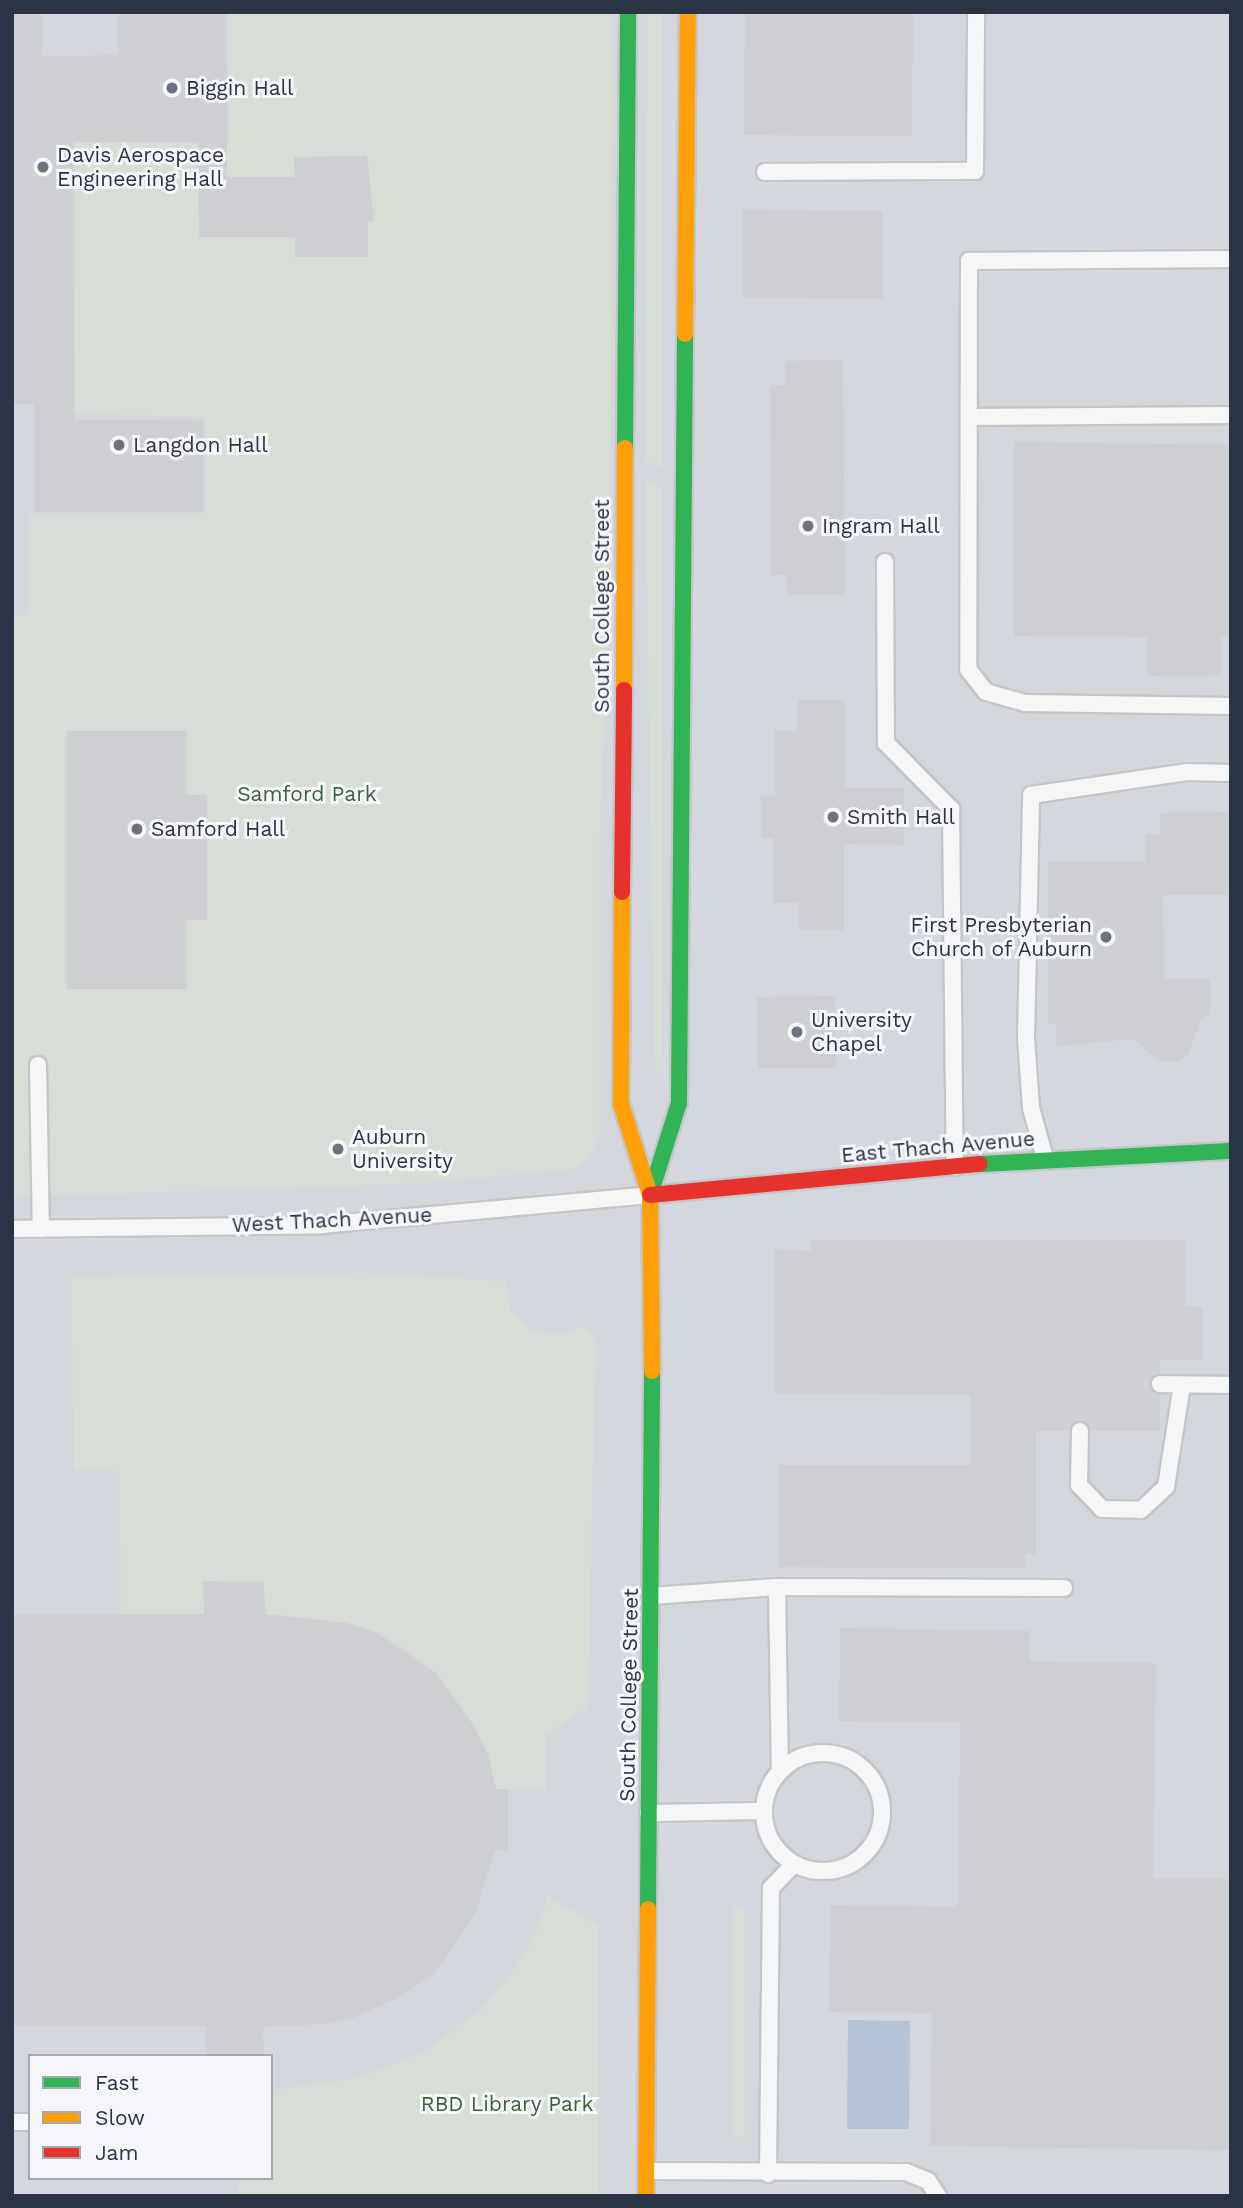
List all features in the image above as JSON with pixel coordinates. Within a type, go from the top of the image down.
[{"type":"main road","name":"South College Street","points":[[628,12],[621,1104],[650,1195],[654,1394],[646,2196]]},
{"type":"main road","name":"South College Street","points":[[650,1195],[678,1103],[688,12]]},
{"type":"main road","name":"East Thach Avenue","points":[[650,1195],[1045,1158],[1231,1151]]},
{"type":"lane","points":[[765,172],[975,171],[976,12]]},
{"type":"lane","points":[[1231,259],[969,261],[968,669],[986,692],[1025,703],[1231,706]]},
{"type":"lane","points":[[969,417],[1231,415]]},
{"type":"lane","points":[[885,562],[886,743],[951,808],[955,1167]]},
{"type":"lane","points":[[1045,1158],[1031,1108],[1026,1039],[1031,795],[1186,772],[1231,773]]},
{"type":"lane","points":[[38,1065],[41,1229]]},
{"type":"lane","name":"West Thach Avenue","points":[[12,1229],[321,1225],[650,1195]]},
{"type":"lane","points":[[1160,1384],[1231,1385]]},
{"type":"lane","points":[[1080,1431],[1079,1485],[1102,1509],[1141,1510],[1166,1487],[1182,1385]]},
{"type":"lane","points":[[651,1596],[777,1587],[1065,1588]]},
{"type":"lane","points":[[777,1587],[780,1771]]},
{"type":"lane","points":[[821,1753],[845,1757],[865,1770],[878,1790],[882,1814],[877,1837],[862,1856],[841,1868],[818,1871],[794,1864],[778,1850],[763,1811],[768,1789],[780,1771],[798,1758],[821,1753]]},
{"type":"lane","points":[[649,1812],[763,1811]]},
{"type":"lane","points":[[768,2174],[771,1888],[794,1864]]},
{"type":"lane","points":[[646,2171],[768,2174],[906,2172],[928,2181],[938,2196]]},
{"type":"shaded area","points":[[12,12],[1231,12],[1231,2196],[12,2196]]},
{"type":"green space","name":"Samford Park","points":[[229,12],[612,12],[610,591],[600,824],[599,1135],[588,1160],[578,1168],[433,1183],[12,1197],[12,615],[29,615],[29,516],[205,514],[206,418],[75,413],[75,141],[229,144]]},
{"type":"green space","points":[[647,12],[662,12],[662,468],[646,461]]},
{"type":"green space","points":[[645,478],[662,488],[663,1072],[655,1071]]},
{"type":"green space","points":[[366,1273],[506,1281],[511,1312],[534,1331],[562,1335],[584,1325],[596,1339],[588,1706],[546,1736],[546,1790],[496,1789],[488,1754],[474,1726],[436,1673],[412,1654],[377,1633],[347,1623],[266,1614],[263,1583],[204,1581],[204,1614],[121,1614],[119,1471],[74,1470],[71,1277]]},
{"type":"green space","name":"RBD Library Park","points":[[548,1896],[598,1925],[599,2196],[238,2196],[238,2180],[273,2180],[273,2090],[363,2077],[425,2051],[482,2008],[512,1972],[534,1937]]},
{"type":"green space","points":[[733,1907],[745,1907],[745,2137],[733,2137]]},
{"type":"water","points":[[848,2020],[910,2021],[909,2129],[847,2129]]},
{"type":"building","points":[[12,12],[42,12],[42,56],[118,55],[118,12],[226,12],[227,177],[295,177],[294,157],[367,156],[374,221],[368,221],[368,257],[295,257],[295,237],[199,237],[198,142],[73,142],[74,420],[203,420],[203,512],[34,512],[34,404],[12,404]]},
{"type":"building","points":[[745,12],[913,12],[912,136],[744,135]]},
{"type":"building","points":[[743,210],[883,211],[883,299],[743,298]]},
{"type":"building","name":"Ingram Hall","points":[[843,360],[845,595],[787,595],[786,575],[771,575],[770,385],[785,385],[785,361]]},
{"type":"building","points":[[1014,442],[1231,445],[1231,637],[1221,637],[1221,675],[1147,676],[1147,637],[1014,636]]},
{"type":"building","name":"Smith Hall","points":[[798,700],[845,700],[845,788],[904,788],[904,845],[844,844],[844,930],[798,930],[799,903],[773,903],[773,838],[761,838],[761,796],[775,796],[775,731],[798,731]]},
{"type":"building","name":"Samford Hall","points":[[67,731],[187,731],[187,795],[207,795],[207,920],[187,920],[187,989],[67,989]]},
{"type":"building","name":"First Presbyterian Church of Auburn","points":[[1231,812],[1231,895],[1163,895],[1164,979],[1210,979],[1210,1013],[1201,1019],[1189,1054],[1179,1061],[1158,1061],[1134,1039],[1056,1046],[1056,1023],[1048,1024],[1048,861],[1145,861],[1145,835],[1160,835],[1160,813]]},
{"type":"building","name":"University Chapel","points":[[835,996],[836,1068],[758,1068],[757,997]]},
{"type":"building","points":[[811,1240],[1185,1240],[1185,1307],[1203,1307],[1203,1360],[1160,1360],[1160,1374],[1150,1385],[1160,1394],[1160,1431],[1090,1431],[1080,1421],[1069,1431],[1036,1431],[1036,1554],[1025,1554],[1025,1568],[779,1567],[779,1465],[971,1465],[971,1395],[775,1394],[775,1250],[811,1251]]},
{"type":"building","points":[[203,1581],[263,1582],[266,1614],[347,1623],[377,1633],[436,1673],[474,1726],[488,1754],[496,1789],[508,1789],[508,1850],[495,1850],[475,1915],[432,1976],[395,1999],[353,2018],[324,2024],[263,2027],[264,2054],[206,2054],[206,2026],[12,2026],[12,1614],[204,1614]]},
{"type":"building","points":[[840,1628],[1030,1631],[1029,1661],[1156,1663],[1153,1878],[1231,1879],[1231,2150],[930,2146],[932,2013],[829,2012],[831,1905],[958,1907],[960,1722],[839,1721]]},
{"type":"traffic: fast","points":[[625,448],[628,12]]},
{"type":"traffic: fast","points":[[650,1195],[679,1103],[685,334]]},
{"type":"traffic: fast","points":[[980,1164],[1231,1151]]},
{"type":"traffic: fast","points":[[648,1909],[652,1371]]},
{"type":"traffic: slow","points":[[685,334],[688,12]]},
{"type":"traffic: slow","points":[[624,690],[625,448]]},
{"type":"traffic: slow","points":[[622,892],[621,1104],[650,1195],[652,1371]]},
{"type":"traffic: slow","points":[[646,2196],[648,1909]]},
{"type":"traffic: jam","points":[[622,892],[624,690]]},
{"type":"traffic: jam","points":[[650,1195],[980,1164]]},
{"type":"place","name":"Biggin Hall","points":[[172,88]]},
{"type":"place","name":"Davis Aerospace Engineering Hall","points":[[43,167]]},
{"type":"place","name":"Langdon Hall","points":[[119,445]]},
{"type":"place","name":"Ingram Hall","points":[[808,526]]},
{"type":"place","name":"Smith Hall","points":[[833,817]]},
{"type":"place","name":"Samford Hall","points":[[137,829]]},
{"type":"place","name":"First Presbyterian Church of Auburn","points":[[1106,937]]},
{"type":"place","name":"University Chapel","points":[[797,1032]]},
{"type":"place","name":"Auburn University","points":[[338,1149]]}]
